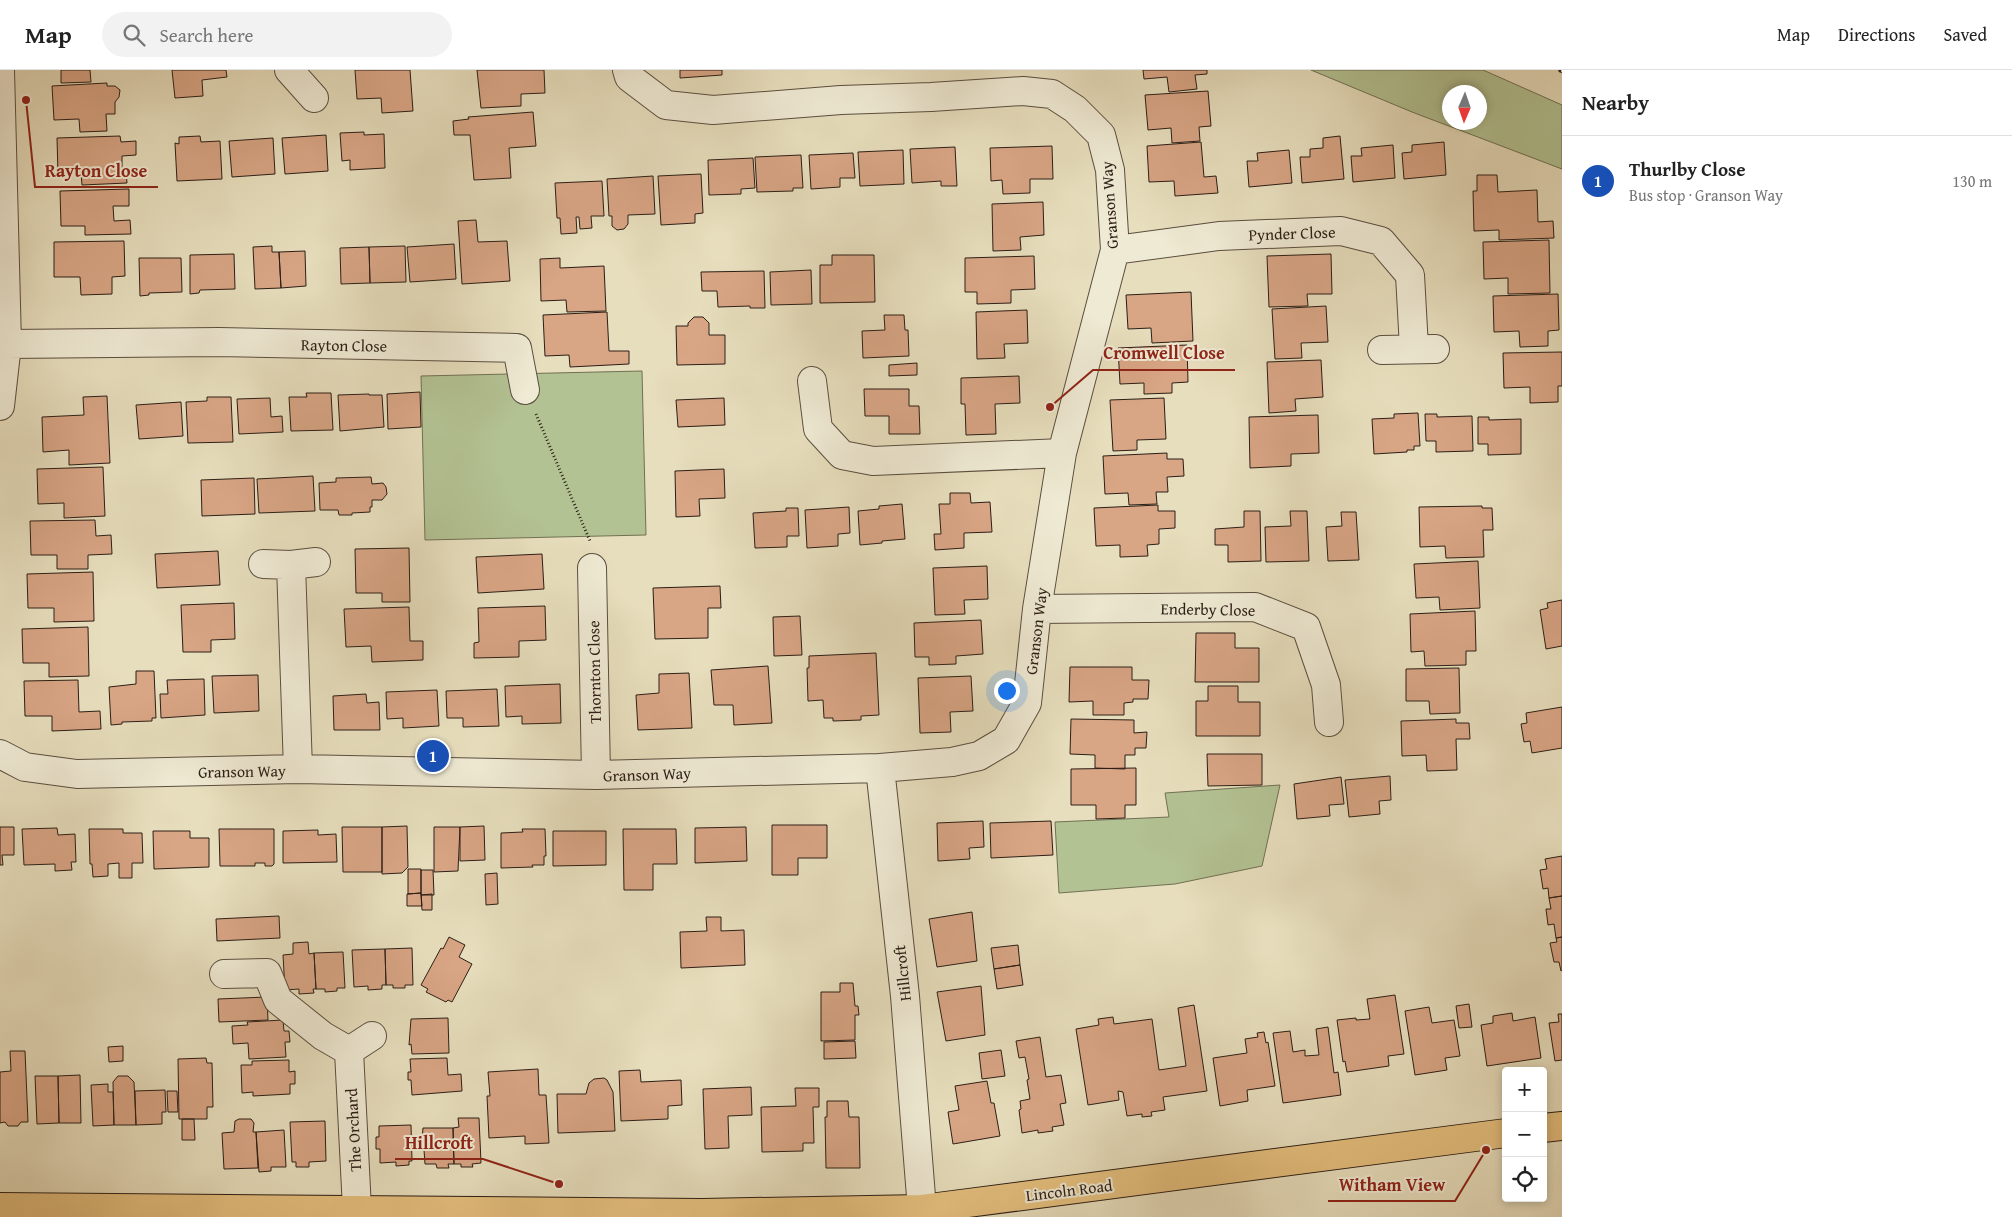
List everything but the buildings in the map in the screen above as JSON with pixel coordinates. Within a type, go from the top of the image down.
[{"type":"main road","points":[[1547,1128],[1562,1126]]},
{"type":"main road","name":"Lincoln Road","points":[[0,1207],[693,1213],[922,1209],[1502,1134]]},
{"type":"street","points":[[0,70],[7,344],[0,406]]},
{"type":"street","points":[[288,70],[314,98]]},
{"type":"street","name":"Granson Way","points":[[0,754],[25,767],[77,774],[298,769],[596,775],[880,768],[961,760],[979,756],[1006,740],[1027,703],[1037,609],[1062,453],[1115,250],[1110,170],[1101,135],[1075,109],[1052,94],[1023,91],[842,100],[713,110],[666,105],[629,77],[627,70]]},
{"type":"street","name":"Pynder Close","points":[[1115,250],[1219,236],[1341,230],[1381,242],[1410,275],[1424,348],[1382,350]]},
{"type":"street","name":"Rayton Close","points":[[7,344],[219,342],[517,348],[526,390]]},
{"type":"street","points":[[812,381],[818,429],[842,454],[873,461],[1062,453]]},
{"type":"street","points":[[263,564],[303,564],[298,769]]},
{"type":"street","name":"Thornton Close","points":[[592,568],[596,775]]},
{"type":"street","name":"Enderby Close","points":[[1037,609],[1254,607],[1298,623],[1306,627],[1326,685],[1329,722]]},
{"type":"street","name":"Hillcroft","points":[[880,768],[905,996],[922,1209]]},
{"type":"street","points":[[224,974],[268,973],[278,1000],[323,1036],[349,1051],[372,1036]]},
{"type":"street","name":"The Orchard","points":[[349,1051],[357,1209]]},
{"type":"path","points":[[526,390],[597,556],[592,568]]},
{"type":"green space","points":[[1311,70],[1483,70],[1562,105],[1562,169],[1459,130],[1487,130],[1487,85],[1442,85],[1442,123]]},
{"type":"green space","points":[[642,371],[646,535],[425,540],[421,376]]},
{"type":"green space","points":[[1280,785],[1262,866],[1175,884],[1059,893],[1055,822],[1169,817],[1165,793]]},
{"type":"place","name":"Rayton Close","points":[[26,100]]},
{"type":"place","name":"Cromwell Close","points":[[1050,407]]},
{"type":"place","name":"Thurlby Close","points":[[433,756]]},
{"type":"place","name":"Witham View","points":[[1486,1150]]},
{"type":"place","name":"Hillcroft","points":[[559,1184]]}]
